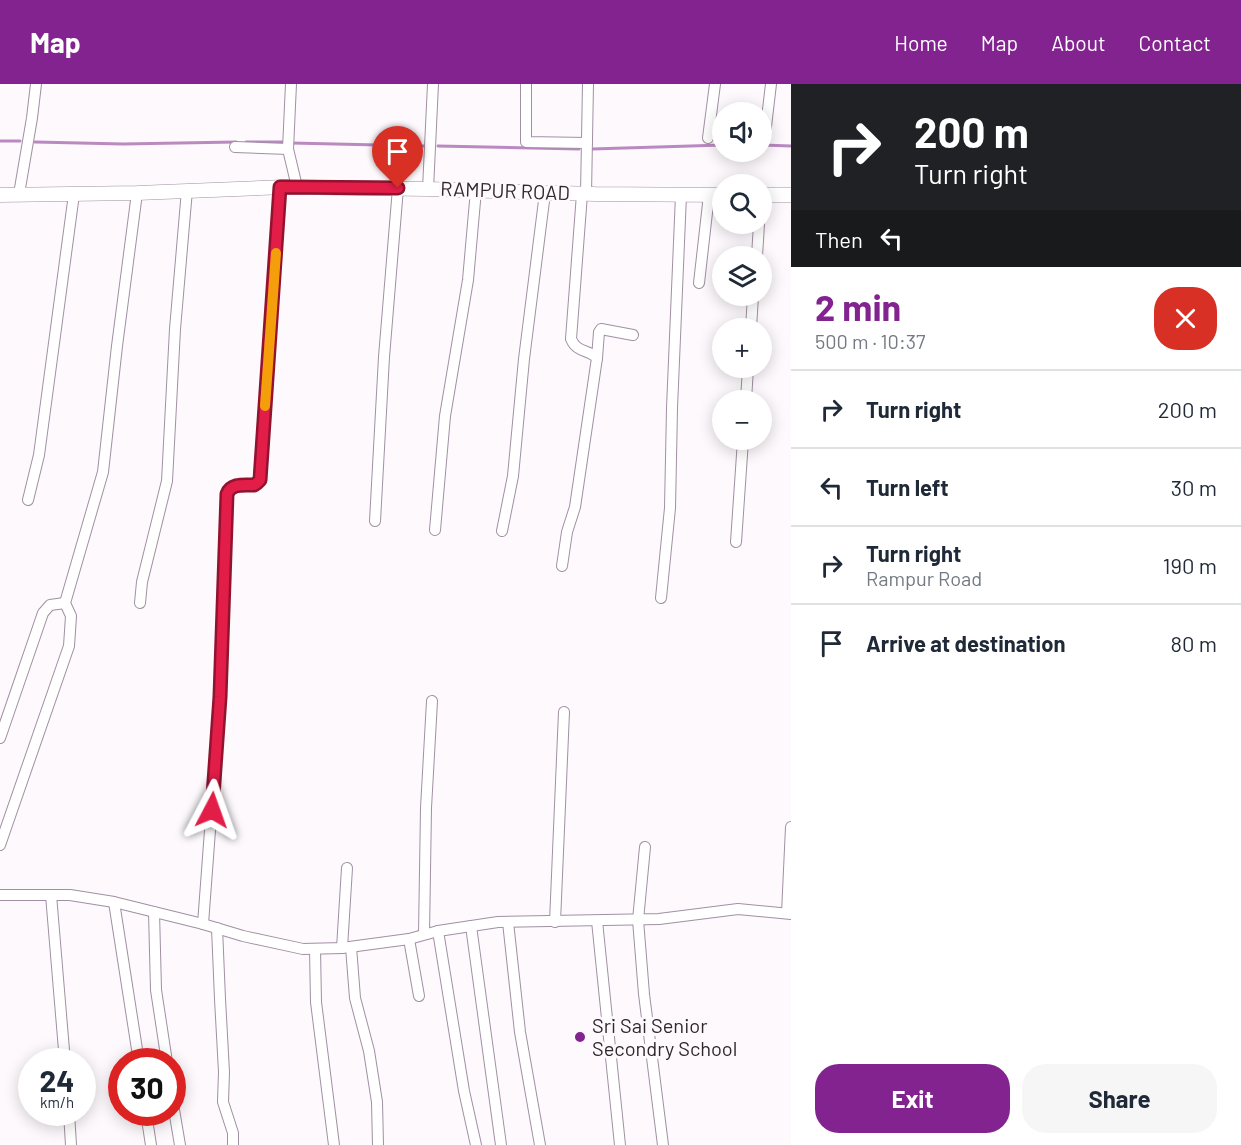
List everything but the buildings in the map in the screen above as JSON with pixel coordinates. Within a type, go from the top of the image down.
[{"type":"main road","name":"RAMPUR ROAD","points":[[0,195],[137,193],[280,187],[712,195]]},
{"type":"main road","points":[[772,195],[791,195]]},
{"type":"street","points":[[19,194],[36,84]]},
{"type":"street","points":[[291,84],[289,144],[297,188]]},
{"type":"street","points":[[428,189],[433,84]]},
{"type":"street","points":[[526,84],[526,142],[587,143]]},
{"type":"street","points":[[588,84],[584,194],[571,339],[576,348],[597,358]]},
{"type":"street","points":[[708,138],[715,84]]},
{"type":"street","points":[[769,102],[771,84]]},
{"type":"street","points":[[235,147],[289,144]]},
{"type":"street","points":[[203,924],[220,697],[227,494],[234,486],[254,485],[260,480],[280,187]]},
{"type":"street","points":[[375,521],[384,357],[398,188]]},
{"type":"street","points":[[140,603],[142,582],[167,481],[175,329],[187,190]]},
{"type":"street","points":[[435,530],[445,416],[468,280],[476,190]]},
{"type":"street","points":[[0,845],[69,646],[71,616],[64,603],[103,472],[137,193]]},
{"type":"street","points":[[502,531],[513,476],[545,193]]},
{"type":"street","points":[[28,500],[39,456],[74,194]]},
{"type":"street","points":[[661,598],[670,508],[681,195]]},
{"type":"street","points":[[699,283],[712,216]]},
{"type":"street","points":[[562,566],[567,532],[575,507],[599,332],[601,329],[633,334]]},
{"type":"street","points":[[736,542],[742,450]]},
{"type":"street","points":[[0,738],[43,613],[50,605],[64,603]]},
{"type":"street","points":[[424,934],[426,808],[432,701]]},
{"type":"street","points":[[555,921],[564,712]]},
{"type":"street","points":[[0,895],[70,895],[154,912],[303,950],[346,948],[409,939],[438,931],[507,922],[659,919],[738,909],[789,914],[791,827]]},
{"type":"street","points":[[645,847],[638,920],[644,994],[663,1145]]},
{"type":"street","points":[[347,868],[346,948],[369,1051],[377,1102],[378,1145]]},
{"type":"street","points":[[51,895],[64,1048]]},
{"type":"street","points":[[114,903],[137,1048]]},
{"type":"street","points":[[154,912],[156,990],[165,1048]]},
{"type":"street","points":[[597,921],[620,1145]]},
{"type":"street","points":[[507,922],[520,1032],[540,1145]]},
{"type":"street","points":[[471,926],[501,1145]]},
{"type":"street","points":[[217,928],[224,1072],[223,1102],[233,1133],[233,1145]]},
{"type":"street","points":[[438,931],[464,1091],[476,1145]]},
{"type":"street","points":[[409,939],[419,996]]},
{"type":"street","points":[[315,949],[316,1002],[334,1145]]},
{"type":"street","points":[[70,1126],[71,1145]]},
{"type":"street","points":[[148,1126],[151,1145]]},
{"type":"street","points":[[177,1126],[180,1145]]},
{"type":"waterway","points":[[0,141],[20,141]]},
{"type":"waterway","points":[[35,142],[123,144],[236,142]]},
{"type":"waterway","points":[[246,142],[284,142]]},
{"type":"waterway","points":[[291,143],[424,146]]},
{"type":"waterway","points":[[592,149],[712,145]]},
{"type":"waterway","points":[[772,145],[791,146]]},
{"type":"waterway","points":[[438,146],[579,149]]},
{"type":"slow traffic","points":[[265,406],[276,253]]},
{"type":"place","name":"Sri Sai Senior Secondry School","points":[[580,1037]]},
{"type":"route","points":[[212,810],[220,697],[227,494],[234,486],[254,485],[260,480],[280,187],[398,188]]}]
